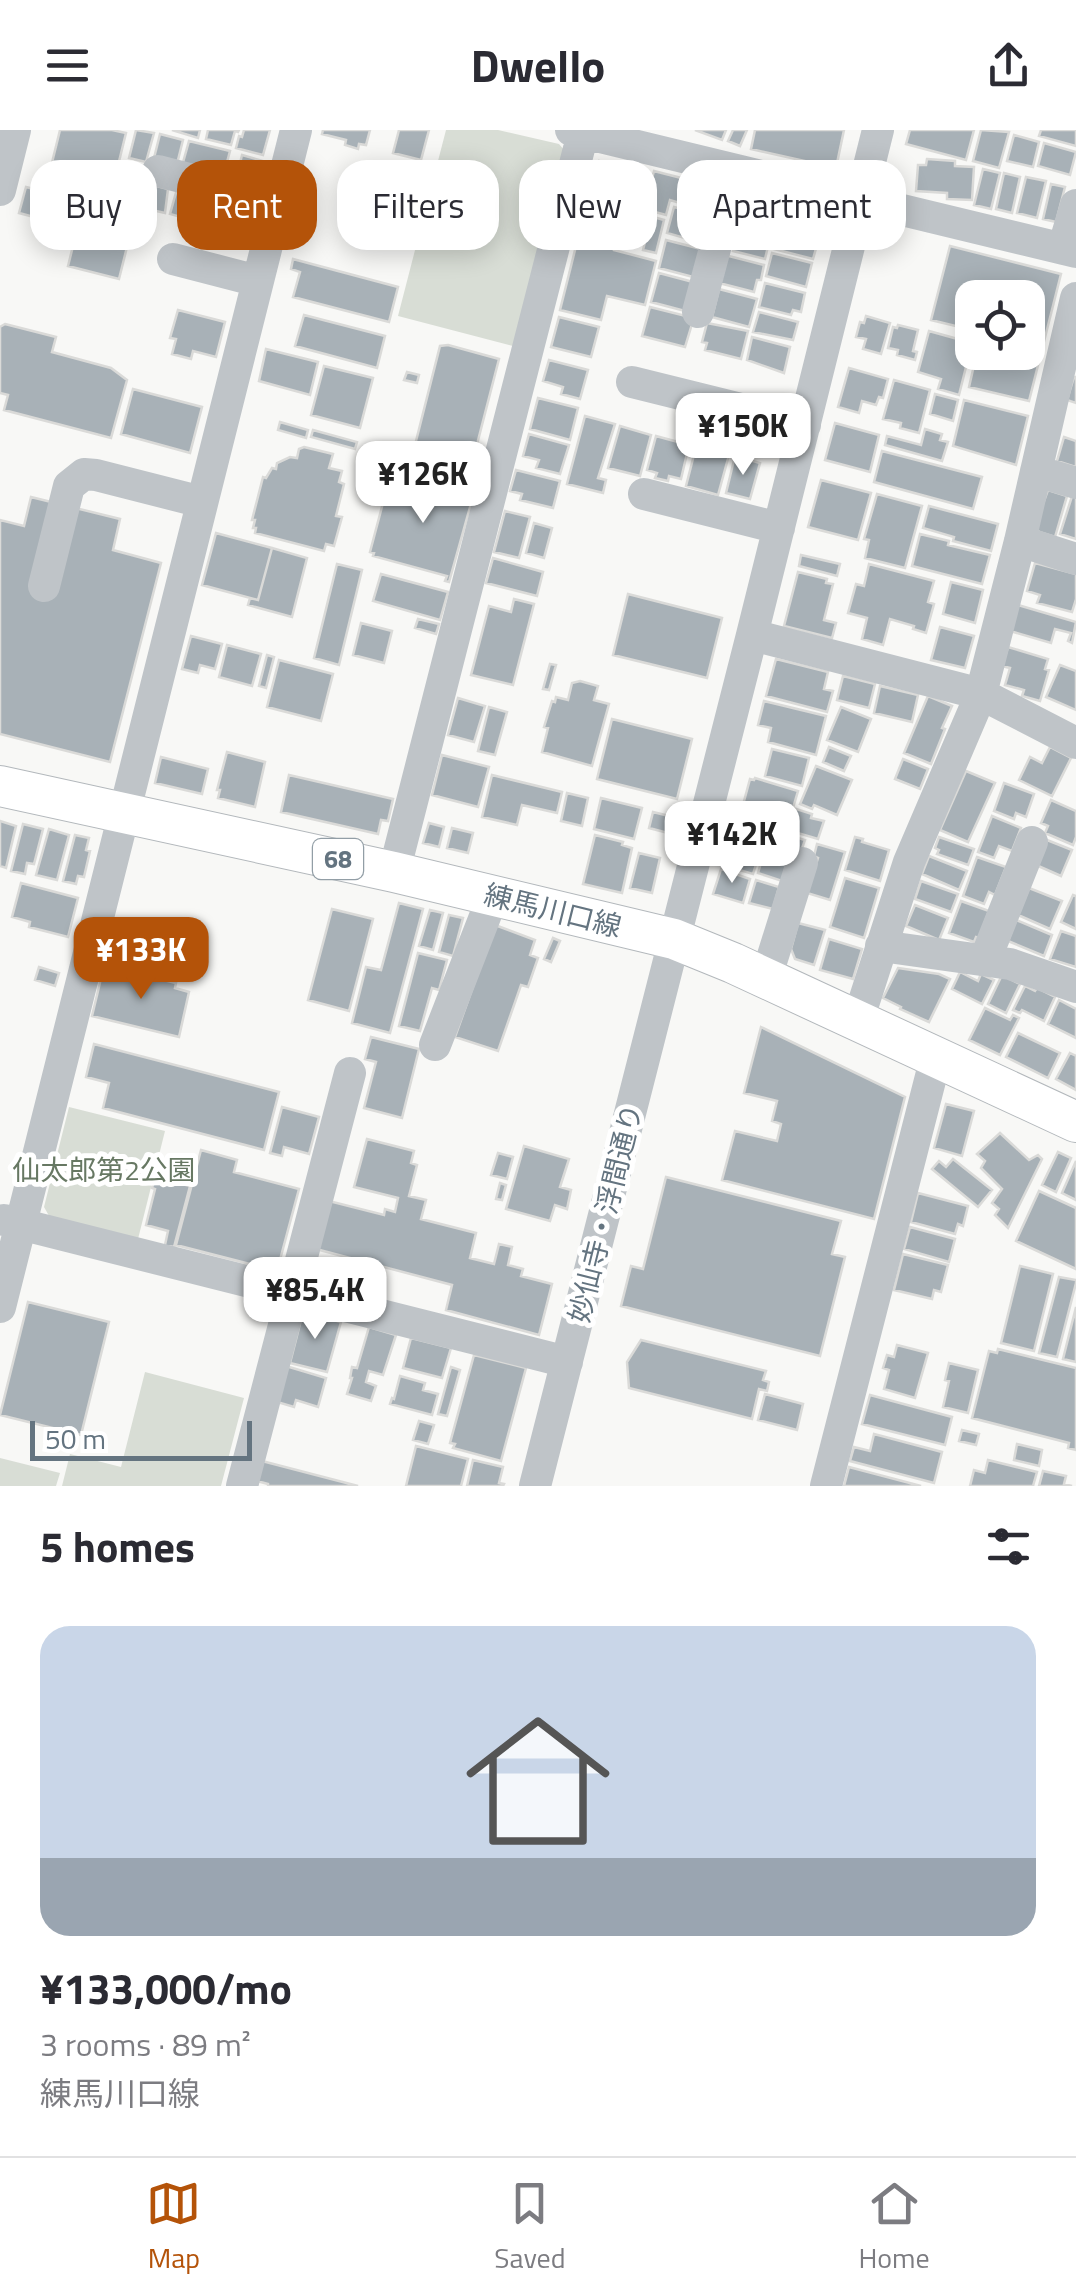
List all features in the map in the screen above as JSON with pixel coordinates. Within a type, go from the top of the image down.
[{"type":"main road","name":"練馬川口線","points":[[0,786],[394,872],[674,939],[1076,1122]]},
{"type":"street","points":[[0,190],[16,130]]},
{"type":"street","points":[[288,160],[296,130]]},
{"type":"street","name":"妙仙寺・浮間通り","points":[[871,160],[878,130]]},
{"type":"street","points":[[394,872],[577,132],[694,160]]},
{"type":"street","points":[[158,171],[177,176]]},
{"type":"street","points":[[906,211],[1070,251],[1076,205]]},
{"type":"street","points":[[0,1307],[10,1222],[124,812],[266,250]]},
{"type":"street","points":[[698,312],[715,250]]},
{"type":"street","name":"妙仙寺・浮間通り","points":[[535,1486],[849,250]]},
{"type":"street","points":[[173,258],[258,281]]},
{"type":"street","points":[[858,1020],[909,862],[981,694],[1036,471],[1062,422],[1076,298]]},
{"type":"street","points":[[632,382],[805,425]]},
{"type":"street","points":[[1036,471],[1076,483]]},
{"type":"street","points":[[44,586],[69,486],[84,474],[202,502]]},
{"type":"street","points":[[644,494],[779,528]]},
{"type":"street","points":[[1020,541],[1076,559]]},
{"type":"street","points":[[752,634],[981,694],[1076,743]]},
{"type":"street","points":[[985,960],[1032,842]]},
{"type":"street","points":[[766,978],[802,863]]},
{"type":"street","points":[[435,1046],[492,896]]},
{"type":"street","points":[[882,946],[1010,964],[1076,987]]},
{"type":"street","points":[[826,1486],[936,1057]]},
{"type":"street","points":[[242,1486],[350,1073]]},
{"type":"street","points":[[10,1222],[566,1362]]},
{"type":"green space","points":[[446,130],[498,130],[559,144],[565,151],[563,160],[519,160],[519,250],[541,250],[517,347],[398,316],[415,250],[499,250],[499,160],[438,160]]},
{"type":"green space","name":"仙太郎第2公園","points":[[69,1107],[165,1131],[137,1243],[52,1221],[44,1207]]},
{"type":"green space","points":[[145,1372],[244,1398],[221,1486],[62,1486],[70,1454],[121,1467]]},
{"type":"green space","points":[[0,1458],[60,1473],[56,1486],[0,1486]]},
{"type":"building","points":[[60,130],[126,133],[119,160],[53,160]]},
{"type":"building","points":[[136,130],[154,133],[147,160],[129,158]]},
{"type":"building","points":[[172,130],[200,130],[198,138]]},
{"type":"building","points":[[208,130],[239,130],[235,131],[231,145],[206,139]]},
{"type":"building","points":[[244,130],[270,130],[263,155],[236,148]]},
{"type":"building","points":[[323,130],[370,130],[366,145],[359,144],[358,149],[345,145],[346,140],[322,134]]},
{"type":"building","points":[[399,130],[429,130],[421,160],[393,153]]},
{"type":"building","points":[[695,130],[726,130],[722,140]]},
{"type":"building","points":[[733,130],[747,130],[740,146],[728,141]]},
{"type":"building","points":[[755,130],[844,130],[838,160],[800,160],[751,149]]},
{"type":"building","points":[[910,130],[974,130],[966,160],[906,144]]},
{"type":"building","points":[[981,130],[1009,132],[999,168],[973,161]]},
{"type":"building","points":[[1041,130],[1076,130],[1076,146],[1039,136]]},
{"type":"building","points":[[160,134],[183,140],[177,164],[154,158]]},
{"type":"building","points":[[1014,135],[1039,142],[1033,167],[1007,161]]},
{"type":"building","points":[[189,141],[230,151],[228,160],[184,160]]},
{"type":"building","points":[[1044,143],[1076,152],[1070,175],[1038,166]]},
{"type":"building","points":[[927,159],[974,167],[972,200],[916,191],[918,165],[926,165]]},
{"type":"building","points":[[983,169],[1000,173],[991,209],[974,205]]},
{"type":"building","points":[[657,172],[677,177],[677,202],[670,200],[666,215],[657,213]]},
{"type":"building","points":[[1004,173],[1020,177],[1012,213],[996,209]]},
{"type":"building","points":[[1026,177],[1046,181],[1037,218],[1017,213]]},
{"type":"building","points":[[1051,184],[1065,187],[1056,222],[1043,219]]},
{"type":"building","points":[[157,186],[168,189],[165,213],[157,211]]},
{"type":"building","points":[[26,187],[30,188],[30,216],[19,213]]},
{"type":"building","points":[[177,189],[177,216],[170,214]]},
{"type":"building","points":[[674,207],[677,208],[677,236],[667,233]]},
{"type":"building","points":[[657,218],[664,220],[657,249]]},
{"type":"building","points":[[666,240],[677,243],[677,250],[701,250],[693,277],[659,268]]},
{"type":"building","points":[[950,246],[1061,274],[1045,338],[1045,280],[955,280],[955,326],[931,320]]},
{"type":"building","points":[[72,250],[126,250],[119,279],[68,266]]},
{"type":"building","points":[[575,250],[614,250],[656,261],[645,305],[607,296],[601,320],[560,310]]},
{"type":"building","points":[[733,250],[767,250],[765,259]]},
{"type":"building","points":[[778,250],[816,250],[813,259]]},
{"type":"building","points":[[772,253],[812,263],[806,287],[766,276]]},
{"type":"building","points":[[725,255],[764,265],[754,292],[719,283]]},
{"type":"building","points":[[293,259],[398,287],[389,322],[293,297],[300,272],[291,269]]},
{"type":"building","points":[[659,273],[693,282],[685,311],[651,302]]},
{"type":"building","points":[[765,283],[805,293],[801,312],[793,310],[791,315],[759,307]]},
{"type":"building","points":[[719,289],[757,299],[749,327],[712,317]]},
{"type":"building","points":[[650,307],[690,317],[692,324],[685,347],[642,336]]},
{"type":"building","points":[[178,310],[225,322],[216,357],[193,351],[191,359],[172,354],[176,339],[170,338]]},
{"type":"building","points":[[759,312],[798,322],[793,340],[753,332]]},
{"type":"building","points":[[304,315],[385,336],[377,368],[295,346]]},
{"type":"building","points":[[866,316],[890,323],[881,354],[863,349],[866,339],[856,337]]},
{"type":"building","points":[[559,317],[599,327],[591,357],[551,347]]},
{"type":"building","points":[[707,323],[748,331],[741,359],[705,350],[707,343],[702,342]]},
{"type":"building","points":[[5,324],[56,337],[52,352],[111,368],[127,380],[111,438],[4,410],[8,395],[0,393],[0,327]]},
{"type":"building","points":[[893,327],[918,330],[915,360],[888,348]]},
{"type":"building","points":[[929,331],[955,338],[955,370],[965,370],[959,395],[938,389],[941,379],[918,372]]},
{"type":"building","points":[[752,337],[790,347],[784,373],[747,360]]},
{"type":"building","points":[[440,346],[499,359],[474,456],[466,458],[434,450],[432,457],[416,454]]},
{"type":"building","points":[[266,349],[318,362],[310,395],[259,381]]},
{"type":"building","points":[[549,360],[588,370],[580,399],[561,394],[563,387],[543,381]]},
{"type":"building","points":[[324,366],[373,378],[360,428],[311,415]]},
{"type":"building","points":[[849,368],[888,379],[883,398],[879,397],[876,405],[862,401],[859,413],[838,407]]},
{"type":"building","points":[[973,370],[1037,370],[1029,401],[969,387]]},
{"type":"building","points":[[407,372],[419,375],[417,383],[404,380]]},
{"type":"building","points":[[1076,377],[1076,403],[1067,400]]},
{"type":"building","points":[[894,380],[930,390],[919,433],[883,419]]},
{"type":"building","points":[[133,389],[202,407],[190,453],[121,434]]},
{"type":"building","points":[[935,394],[958,400],[953,421],[930,414]]},
{"type":"building","points":[[538,398],[578,408],[570,440],[530,429]]},
{"type":"building","points":[[964,400],[1028,416],[1016,465],[953,446]]},
{"type":"building","points":[[585,416],[615,424],[598,478],[606,480],[603,493],[567,484]]},
{"type":"building","points":[[280,422],[308,430],[306,438],[278,430]]},
{"type":"building","points":[[835,423],[879,435],[870,472],[825,460]]},
{"type":"building","points":[[620,426],[651,435],[640,476],[608,468]]},
{"type":"building","points":[[925,429],[942,434],[940,440],[948,442],[942,461],[885,445],[887,436],[921,445]]},
{"type":"building","points":[[313,430],[357,442],[355,449],[311,437]]},
{"type":"building","points":[[529,434],[569,445],[560,474],[536,468],[539,460],[523,456]]},
{"type":"building","points":[[656,436],[689,445],[681,479],[655,478],[657,473],[647,470]]},
{"type":"building","points":[[1064,437],[1076,441],[1076,467],[1057,461]]},
{"type":"building","points":[[696,447],[729,455],[718,495],[686,486]]},
{"type":"building","points":[[299,449],[333,454],[329,468],[342,471],[339,482],[344,484],[336,516],[342,517],[334,546],[326,544],[324,551],[255,533],[253,528],[263,477],[276,469],[277,463],[297,458]]},
{"type":"building","points":[[882,451],[982,477],[973,509],[874,482]]},
{"type":"building","points":[[735,456],[760,463],[750,499],[726,493]]},
{"type":"building","points":[[401,461],[416,465],[413,474],[399,470]]},
{"type":"building","points":[[516,470],[560,481],[553,508],[520,500],[522,494],[510,491]]},
{"type":"building","points":[[418,477],[467,491],[472,500],[449,582],[445,581],[447,576],[370,552],[384,499],[396,502],[401,482],[417,481]]},
{"type":"building","points":[[821,480],[871,493],[858,540],[808,527]]},
{"type":"building","points":[[1048,490],[1067,496],[1055,537],[1039,532],[1035,526]]},
{"type":"building","points":[[1073,493],[1076,494],[1076,539],[1060,534]]},
{"type":"building","points":[[877,494],[922,506],[905,568],[865,558],[869,540],[864,539]]},
{"type":"building","points":[[31,497],[120,519],[113,550],[161,563],[110,762],[0,734],[0,520],[24,526]]},
{"type":"building","points":[[929,506],[998,524],[991,551],[923,528]]},
{"type":"building","points":[[505,511],[530,517],[519,558],[494,552]]},
{"type":"building","points":[[534,523],[552,528],[544,558],[526,553]]},
{"type":"building","points":[[216,533],[272,548],[258,600],[202,585]]},
{"type":"building","points":[[920,534],[990,555],[982,584],[912,566]]},
{"type":"building","points":[[272,548],[307,558],[292,617],[248,605],[250,598],[258,600]]},
{"type":"building","points":[[801,555],[840,564],[837,576],[799,566]]},
{"type":"building","points":[[493,558],[543,572],[537,596],[486,583]]},
{"type":"building","points":[[1035,563],[1076,574],[1072,612],[1037,603],[1040,595],[1027,591]]},
{"type":"building","points":[[337,564],[362,570],[339,665],[314,658]]},
{"type":"building","points":[[869,564],[934,581],[928,602],[934,604],[926,633],[890,619],[883,645],[862,639],[867,618],[848,613],[856,584],[864,586]]},
{"type":"building","points":[[798,572],[833,584],[824,620],[836,623],[832,638],[784,626]]},
{"type":"building","points":[[381,574],[448,592],[440,620],[373,601]]},
{"type":"building","points":[[951,582],[983,590],[975,623],[943,614]]},
{"type":"building","points":[[628,594],[722,618],[707,678],[613,655]]},
{"type":"building","points":[[514,599],[534,604],[513,685],[471,675],[489,606],[511,612]]},
{"type":"building","points":[[1018,605],[1076,622],[1072,643],[1068,641],[1071,633],[1055,629],[1051,643],[1010,631]]},
{"type":"building","points":[[418,619],[439,624],[436,634],[415,628]]},
{"type":"building","points":[[361,623],[392,631],[384,663],[353,655]]},
{"type":"building","points":[[940,627],[974,636],[965,668],[931,660]]},
{"type":"building","points":[[191,636],[222,644],[215,669],[200,665],[198,673],[182,669]]},
{"type":"building","points":[[227,645],[261,654],[252,686],[219,677]]},
{"type":"building","points":[[1008,647],[1048,659],[1045,669],[1049,670],[1040,701],[1022,696],[1024,690],[1005,685],[1010,668],[1002,666]]},
{"type":"building","points":[[267,655],[274,657],[266,688],[259,686]]},
{"type":"building","points":[[776,659],[828,672],[824,689],[833,691],[827,712],[766,696]]},
{"type":"building","points":[[279,660],[333,674],[321,721],[267,707]]},
{"type":"building","points":[[550,664],[556,665],[549,690],[543,689]]},
{"type":"building","points":[[1060,665],[1076,671],[1076,710],[1046,697]]},
{"type":"building","points":[[843,676],[875,684],[869,708],[837,700]]},
{"type":"building","points":[[572,683],[598,686],[594,700],[609,704],[592,766],[542,752],[552,701],[556,697],[568,700]]},
{"type":"building","points":[[880,686],[918,695],[912,722],[874,713]]},
{"type":"building","points":[[928,696],[952,706],[931,764],[904,753]]},
{"type":"building","points":[[458,698],[485,706],[474,742],[448,735]]},
{"type":"building","points":[[764,701],[826,716],[816,755],[768,742],[771,728],[758,725]]},
{"type":"building","points":[[489,707],[507,712],[495,755],[478,751]]},
{"type":"building","points":[[841,707],[871,719],[858,752],[827,740]]},
{"type":"building","points":[[612,719],[692,739],[677,799],[597,779]]},
{"type":"building","points":[[829,747],[851,756],[844,771],[823,762]]},
{"type":"building","points":[[1050,747],[1071,758],[1052,796],[1019,780],[1030,757],[1042,763]]},
{"type":"building","points":[[772,749],[809,758],[802,786],[765,776]]},
{"type":"building","points":[[227,752],[265,762],[255,807],[218,798]]},
{"type":"building","points":[[442,755],[489,767],[478,807],[432,795]]},
{"type":"building","points":[[161,757],[208,769],[202,794],[155,783]]},
{"type":"building","points":[[903,759],[928,769],[920,789],[895,779]]},
{"type":"building","points":[[816,766],[852,780],[837,815],[814,805],[812,809],[800,804]]},
{"type":"building","points":[[966,771],[995,783],[968,842],[940,830]]},
{"type":"building","points":[[289,775],[393,799],[388,821],[381,820],[378,834],[281,812]]},
{"type":"building","points":[[492,775],[562,792],[557,813],[522,805],[517,825],[482,817]]},
{"type":"building","points":[[750,779],[798,791],[793,808],[824,821],[818,839],[740,816]]},
{"type":"building","points":[[1004,783],[1034,794],[1026,817],[1016,813],[1014,819],[994,811]]},
{"type":"building","points":[[567,793],[588,798],[582,826],[561,821]]},
{"type":"building","points":[[601,798],[642,808],[634,839],[594,829]]},
{"type":"building","points":[[1051,800],[1076,811],[1073,845],[1045,833],[1048,826],[1041,823]]},
{"type":"building","points":[[653,812],[673,817],[668,833],[649,828]]},
{"type":"building","points":[[992,816],[1021,828],[1012,851],[999,846],[994,858],[978,852]]},
{"type":"building","points":[[736,819],[766,829],[759,853],[728,843]]},
{"type":"building","points":[[0,821],[16,826],[6,868],[0,866]]},
{"type":"building","points":[[429,823],[444,827],[439,847],[423,843]]},
{"type":"building","points":[[23,824],[43,829],[34,864],[27,863],[25,874],[11,871]]},
{"type":"building","points":[[452,828],[473,833],[468,853],[447,848]]},
{"type":"building","points":[[49,829],[69,835],[57,880],[36,875]]},
{"type":"building","points":[[772,830],[805,840],[800,854],[768,844]]},
{"type":"building","points":[[75,835],[89,838],[86,850],[90,851],[84,877],[78,876],[76,884],[63,881]]},
{"type":"building","points":[[595,835],[632,848],[622,893],[583,884]]},
{"type":"building","points":[[855,837],[889,850],[880,881],[845,870]]},
{"type":"building","points":[[939,837],[974,849],[968,865],[937,854]]},
{"type":"building","points":[[1047,840],[1072,850],[1061,876],[1036,865]]},
{"type":"building","points":[[817,844],[845,852],[830,900],[807,893],[818,858],[814,856]]},
{"type":"building","points":[[727,849],[758,858],[753,874],[722,865]]},
{"type":"building","points":[[765,849],[789,856],[782,881],[758,873]]},
{"type":"building","points":[[639,853],[660,858],[652,893],[630,888]]},
{"type":"building","points":[[929,856],[967,871],[959,890],[922,874]]},
{"type":"building","points":[[977,857],[1006,867],[995,895],[989,892],[984,904],[963,896]]},
{"type":"building","points":[[721,869],[750,879],[743,903],[713,894]]},
{"type":"building","points":[[845,878],[879,888],[864,938],[830,927]]},
{"type":"building","points":[[756,880],[779,887],[773,909],[749,903]]},
{"type":"building","points":[[921,881],[958,894],[951,912],[915,899]]},
{"type":"building","points":[[21,883],[78,898],[68,937],[29,927],[30,922],[12,917]]},
{"type":"building","points":[[1029,888],[1062,901],[1050,929],[1018,915]]},
{"type":"building","points":[[1073,895],[1076,896],[1076,929],[1061,922]]},
{"type":"building","points":[[961,901],[989,911],[974,942],[949,933]]},
{"type":"building","points":[[399,903],[423,909],[390,1033],[352,1023],[366,967],[381,970]]},
{"type":"building","points":[[915,905],[948,918],[939,940],[906,926]]},
{"type":"building","points":[[332,909],[373,919],[349,1011],[308,1000]]},
{"type":"building","points":[[430,910],[443,913],[433,950],[419,946]]},
{"type":"building","points":[[449,915],[463,918],[453,956],[439,952]]},
{"type":"building","points":[[1016,920],[1052,935],[1044,956],[1008,941]]},
{"type":"building","points":[[798,923],[825,930],[814,965],[795,959],[791,949]]},
{"type":"building","points":[[495,925],[535,940],[530,955],[538,958],[528,987],[521,985],[498,1051],[455,1037]]},
{"type":"building","points":[[1061,931],[1076,936],[1076,967],[1050,959]]},
{"type":"building","points":[[553,938],[560,941],[551,962],[544,959]]},
{"type":"building","points":[[829,939],[862,949],[853,979],[820,970]]},
{"type":"building","points":[[418,953],[447,960],[439,990],[432,988],[420,1031],[399,1026]]},
{"type":"building","points":[[104,966],[176,983],[175,988],[189,992],[179,1037],[92,1016]]},
{"type":"building","points":[[39,967],[59,973],[55,986],[35,980]]},
{"type":"building","points":[[898,968],[950,979],[929,1022],[883,998]]},
{"type":"building","points":[[960,972],[978,981],[981,974],[994,980],[982,1004],[952,989]]},
{"type":"building","points":[[1002,975],[1020,984],[1006,1013],[988,1004]]},
{"type":"building","points":[[1025,986],[1055,997],[1044,1021],[1022,1010],[1013,1010]]},
{"type":"building","points":[[1059,1000],[1076,1009],[1076,1038],[1048,1024]]},
{"type":"building","points":[[985,1008],[1010,1020],[1013,1015],[1019,1018],[1000,1055],[969,1040]]},
{"type":"building","points":[[761,1027],[905,1097],[874,1219],[722,1180],[735,1131],[777,1141],[781,1124],[772,1121],[777,1101],[744,1093]]},
{"type":"building","points":[[1018,1033],[1060,1053],[1048,1078],[1006,1057]]},
{"type":"building","points":[[371,1037],[419,1049],[402,1118],[364,1108],[376,1062],[365,1059]]},
{"type":"building","points":[[94,1044],[279,1092],[264,1150],[103,1108],[109,1083],[86,1077]]},
{"type":"building","points":[[1070,1053],[1076,1056],[1076,1090],[1056,1079]]},
{"type":"building","points":[[946,1104],[974,1111],[962,1156],[934,1148]]},
{"type":"building","points":[[282,1107],[319,1117],[309,1154],[284,1147],[282,1156],[270,1153]]},
{"type":"building","points":[[1000,1133],[1029,1160],[1038,1155],[1042,1159],[1008,1228],[995,1215],[999,1209],[992,1203],[1002,1189],[981,1168],[985,1161],[977,1154]]},
{"type":"building","points":[[367,1139],[414,1151],[411,1163],[417,1165],[409,1196],[426,1200],[421,1219],[476,1233],[470,1258],[494,1264],[499,1244],[512,1247],[508,1265],[523,1269],[521,1276],[552,1284],[539,1335],[446,1310],[452,1285],[316,1249],[329,1201],[384,1215],[385,1209],[395,1212],[398,1198],[354,1187]]},
{"type":"building","points":[[524,1146],[569,1159],[560,1187],[571,1190],[567,1209],[555,1205],[550,1221],[506,1209]]},
{"type":"building","points":[[201,1150],[237,1160],[234,1172],[299,1189],[277,1271],[176,1245]]},
{"type":"building","points":[[1058,1152],[1071,1158],[1056,1192],[1042,1185]]},
{"type":"building","points":[[498,1153],[513,1157],[507,1179],[491,1175]]},
{"type":"building","points":[[953,1159],[992,1190],[978,1207],[932,1169],[939,1161],[946,1167]]},
{"type":"building","points":[[1076,1161],[1076,1200],[1062,1193]]},
{"type":"building","points":[[155,1177],[190,1186],[174,1247],[165,1245],[168,1231],[146,1225]]},
{"type":"building","points":[[666,1177],[841,1221],[832,1254],[845,1257],[820,1356],[621,1306],[631,1266],[643,1269]]},
{"type":"building","points":[[500,1183],[506,1185],[502,1200],[496,1199]]},
{"type":"building","points":[[1039,1191],[1076,1208],[1076,1269],[1016,1241]]},
{"type":"building","points":[[918,1193],[968,1206],[963,1226],[958,1224],[955,1234],[911,1222]]},
{"type":"building","points":[[910,1227],[955,1239],[949,1262],[904,1249]]},
{"type":"building","points":[[903,1254],[948,1265],[941,1292],[934,1290],[932,1299],[894,1290]]},
{"type":"building","points":[[1020,1266],[1053,1274],[1034,1351],[1001,1343]]},
{"type":"building","points":[[1059,1277],[1076,1283],[1057,1357],[1039,1353]]},
{"type":"building","points":[[28,1302],[109,1322],[81,1435],[0,1415]]},
{"type":"building","points":[[1076,1307],[1076,1362],[1063,1359]]},
{"type":"building","points":[[303,1312],[341,1322],[327,1372],[290,1363]]},
{"type":"building","points":[[369,1327],[396,1335],[383,1375],[369,1371],[366,1382],[376,1386],[371,1401],[347,1394],[352,1367],[357,1368]]},
{"type":"building","points":[[411,1338],[451,1348],[442,1378],[403,1368]]},
{"type":"building","points":[[641,1340],[766,1371],[763,1380],[769,1382],[767,1391],[759,1389],[752,1419],[629,1388],[627,1362]]},
{"type":"building","points":[[897,1345],[928,1353],[915,1398],[884,1389],[889,1370],[883,1368],[887,1355],[894,1357]]},
{"type":"building","points":[[998,1349],[1076,1368],[1076,1450],[1068,1448],[1069,1443],[972,1418],[989,1351],[997,1353]]},
{"type":"building","points":[[474,1355],[526,1368],[501,1461],[453,1448],[455,1444],[450,1443]]},
{"type":"building","points":[[949,1363],[978,1370],[968,1413],[943,1407]]},
{"type":"building","points":[[286,1366],[326,1378],[318,1407],[296,1400],[294,1407],[277,1402]]},
{"type":"building","points":[[451,1367],[460,1370],[447,1416],[438,1414]]},
{"type":"building","points":[[400,1376],[425,1383],[423,1390],[438,1394],[432,1415],[390,1404]]},
{"type":"building","points":[[765,1394],[803,1404],[797,1430],[758,1420]]},
{"type":"building","points":[[870,1395],[952,1417],[945,1445],[862,1424]]},
{"type":"building","points":[[419,1421],[434,1425],[428,1444],[413,1440]]},
{"type":"building","points":[[962,1430],[979,1434],[976,1445],[959,1441]]},
{"type":"building","points":[[874,1434],[942,1452],[934,1483],[850,1461],[854,1447],[870,1451]]},
{"type":"building","points":[[1017,1444],[1042,1450],[1039,1466],[1014,1460]]},
{"type":"building","points":[[416,1446],[468,1459],[461,1486],[406,1486]]},
{"type":"building","points":[[473,1460],[503,1467],[499,1483],[503,1486],[467,1486]]},
{"type":"building","points":[[988,1460],[1037,1472],[1033,1486],[970,1486],[974,1470],[985,1473]]},
{"type":"building","points":[[262,1461],[358,1486],[268,1486],[257,1481]]},
{"type":"building","points":[[849,1467],[921,1486],[844,1486]]},
{"type":"building","points":[[1043,1471],[1066,1476],[1064,1484],[1072,1486],[1039,1486]]}]
